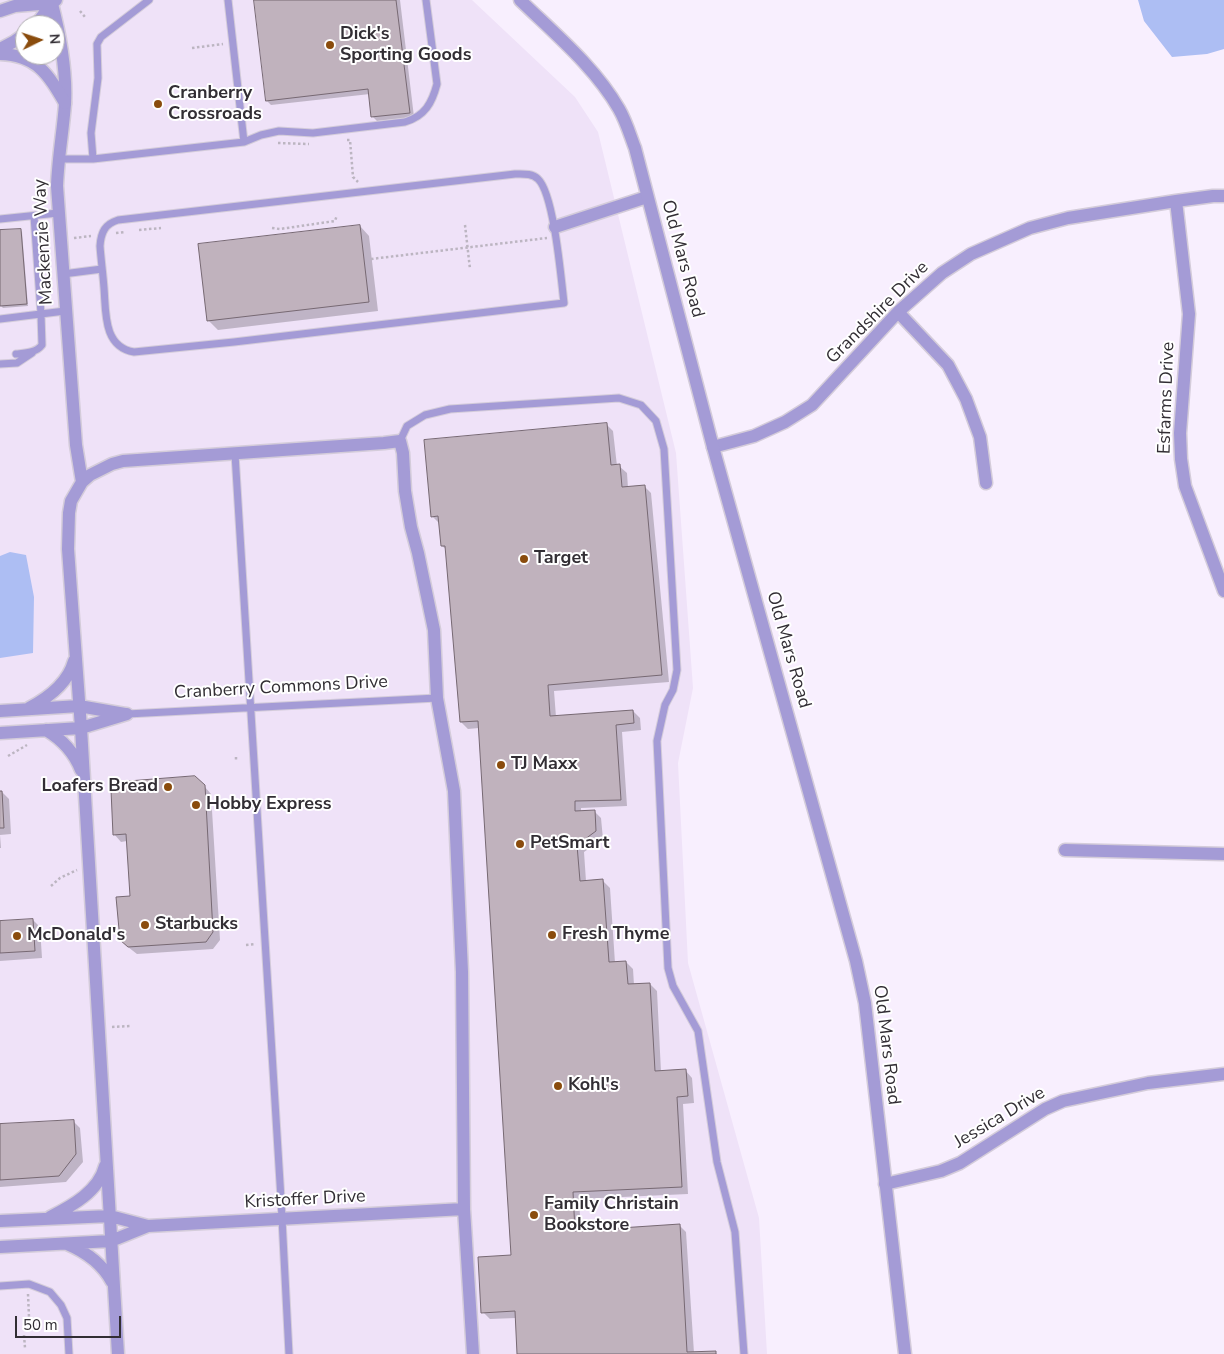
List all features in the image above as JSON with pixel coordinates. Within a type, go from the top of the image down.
[{"type":"street","name":"Old Mars Road","points":[[520,0],[583,62],[609,94],[620,110],[632,139],[713,447],[856,961],[865,1003],[905,1354]]},
{"type":"street","points":[[0,11],[15,6],[53,1]]},
{"type":"street","points":[[43,15],[53,1]]},
{"type":"street","name":"Mackenzie Way","points":[[53,1],[64,71],[65,103],[58,158],[58,213],[76,446],[82,482]]},
{"type":"street","points":[[0,48],[15,41]]},
{"type":"street","points":[[0,54],[24,58],[32,62],[46,74],[65,103]]},
{"type":"street","name":"Grandshire Drive","points":[[713,447],[754,436],[785,422],[812,405],[898,312],[942,273],[978,251],[1030,228],[1068,218],[1176,201],[1224,196]]},
{"type":"street","points":[[554,227],[647,197]]},
{"type":"street","name":"Esfarms Drive","points":[[1176,201],[1189,314],[1180,434],[1182,459],[1186,486],[1224,591]]},
{"type":"street","points":[[898,312],[948,365],[966,399],[980,437],[986,483]]},
{"type":"street","points":[[118,1354],[84,777],[68,549],[71,501],[82,482],[90,475],[112,464],[123,461],[384,443],[400,440],[411,527],[434,630],[436,698],[454,792],[462,972],[464,1209],[473,1354]]},
{"type":"street","points":[[25,709],[39,702],[58,687],[72,668],[76,656]]},
{"type":"street","name":"Cranberry Commons Drive","points":[[0,711],[79,706],[127,714]]},
{"type":"street","name":"Cranberry Commons Drive","points":[[0,733],[80,728],[127,714]]},
{"type":"street","points":[[46,730],[62,740],[78,762],[84,777]]},
{"type":"street","points":[[1065,850],[1224,854]]},
{"type":"street","name":"Jessica Drive","points":[[885,1184],[941,1171],[960,1163],[1045,1108],[1063,1101],[1148,1082],[1224,1074]]},
{"type":"street","points":[[47,1219],[73,1205],[90,1192],[104,1171],[106,1158]]},
{"type":"street","name":"Kristoffer Drive","points":[[0,1221],[110,1216],[148,1226],[464,1209]]},
{"type":"street","name":"Kristoffer Drive","points":[[0,1247],[111,1241],[148,1226]]},
{"type":"street","points":[[67,1244],[85,1253],[98,1263],[108,1275],[114,1288]]},
{"type":"lane","points":[[94,159],[91,133],[98,78],[97,44],[101,36],[150,0]]},
{"type":"lane","points":[[228,0],[244,142]]},
{"type":"lane","points":[[58,158],[94,159],[244,142],[261,134],[279,131],[314,133],[405,122],[414,119],[429,106],[437,84],[426,0]]},
{"type":"lane","points":[[528,174],[539,180],[545,194],[554,227],[564,303],[482,314],[134,352],[121,348],[109,332],[105,312],[102,269],[101,235],[107,225],[118,220],[528,174]]},
{"type":"lane","points":[[0,219],[58,213]]},
{"type":"lane","points":[[0,364],[17,363],[42,345],[34,216]]},
{"type":"lane","points":[[63,274],[102,269]]},
{"type":"lane","points":[[0,319],[65,312]]},
{"type":"lane","points":[[16,354],[35,351]]},
{"type":"lane","points":[[400,440],[407,426],[425,415],[450,409],[620,398],[641,404],[656,421],[664,449],[677,670],[673,690],[665,705],[657,741],[668,968],[673,986],[698,1031],[717,1162],[735,1232],[744,1354]]},
{"type":"lane","points":[[235,454],[252,708],[289,1354]]},
{"type":"lane","name":"Cranberry Commons Drive","points":[[127,714],[436,698]]},
{"type":"lane","points":[[0,1286],[27,1284],[50,1292],[61,1305],[67,1318],[69,1354]]},
{"type":"path","points":[[80,11],[84,17]]},
{"type":"path","points":[[192,48],[223,44]]},
{"type":"path","points":[[350,145],[353,177],[360,185]]},
{"type":"path","points":[[272,228],[280,229],[335,221],[337,215]]},
{"type":"path","points":[[465,225],[470,269]]},
{"type":"path","points":[[140,230],[161,228]]},
{"type":"path","points":[[113,234],[124,232]]},
{"type":"path","points":[[73,238],[93,236]]},
{"type":"path","points":[[370,259],[547,238]]},
{"type":"path","points":[[8,756],[31,742]]},
{"type":"path","points":[[236,757],[236,762]]},
{"type":"path","points":[[51,886],[60,878],[80,868]]},
{"type":"path","points":[[246,945],[258,944]]},
{"type":"path","points":[[27,1284],[29,1317]]},
{"type":"path","points":[[24,1335],[24,1348]]},
{"type":"shaded area","points":[[0,0],[472,0],[575,97],[598,132],[676,453],[693,688],[678,763],[688,963],[759,1218],[767,1354],[0,1354]]},
{"type":"water","points":[[1138,0],[1224,0],[1224,49],[1207,54],[1172,57],[1144,21]]},
{"type":"water","points":[[10,552],[26,555],[34,597],[33,653],[0,658],[0,556]]},
{"type":"building","name":"Dick's Sporting Goods","points":[[254,0],[396,0],[410,113],[371,117],[368,89],[266,101]]},
{"type":"building","points":[[360,225],[369,302],[207,321],[198,244]]},
{"type":"building","points":[[21,229],[27,304],[0,306],[0,230]]},
{"type":"building","points":[[607,423],[611,465],[620,464],[622,487],[645,485],[662,675],[548,685],[550,716],[633,710],[634,723],[616,725],[621,800],[575,801],[575,811],[595,810],[596,831],[577,845],[580,881],[603,879],[609,962],[626,961],[628,984],[650,983],[655,1071],[686,1069],[688,1096],[677,1097],[682,1187],[573,1192],[575,1231],[680,1224],[687,1352],[716,1351],[716,1354],[517,1354],[515,1311],[481,1313],[478,1257],[511,1255],[478,721],[460,722],[445,546],[441,546],[438,516],[431,517],[424,440]]},
{"type":"building","points":[[195,776],[205,785],[213,932],[206,942],[128,947],[120,940],[116,897],[130,896],[126,834],[113,835],[111,790],[119,782]]},
{"type":"building","points":[[0,791],[2,791],[4,828],[0,828]]},
{"type":"building","name":"McDonald's","points":[[33,919],[35,951],[0,953],[0,921]]},
{"type":"building","points":[[74,1120],[76,1154],[59,1176],[0,1180],[0,1124]]},
{"type":"place","name":"Dick's Sporting Goods","points":[[330,45]]},
{"type":"place","name":"Cranberry Crossroads","points":[[158,104]]},
{"type":"place","name":"Target","points":[[524,559]]},
{"type":"place","name":"TJ Maxx","points":[[501,765]]},
{"type":"place","name":"Loafers Bread","points":[[168,787]]},
{"type":"place","name":"Hobby Express","points":[[196,805]]},
{"type":"place","name":"PetSmart","points":[[520,844]]},
{"type":"place","name":"Starbucks","points":[[145,925]]},
{"type":"place","name":"Fresh Thyme","points":[[552,935]]},
{"type":"place","name":"McDonald's","points":[[17,936]]},
{"type":"place","name":"Kohl's","points":[[558,1086]]},
{"type":"place","name":"Family Christain Bookstore","points":[[534,1215]]}]
